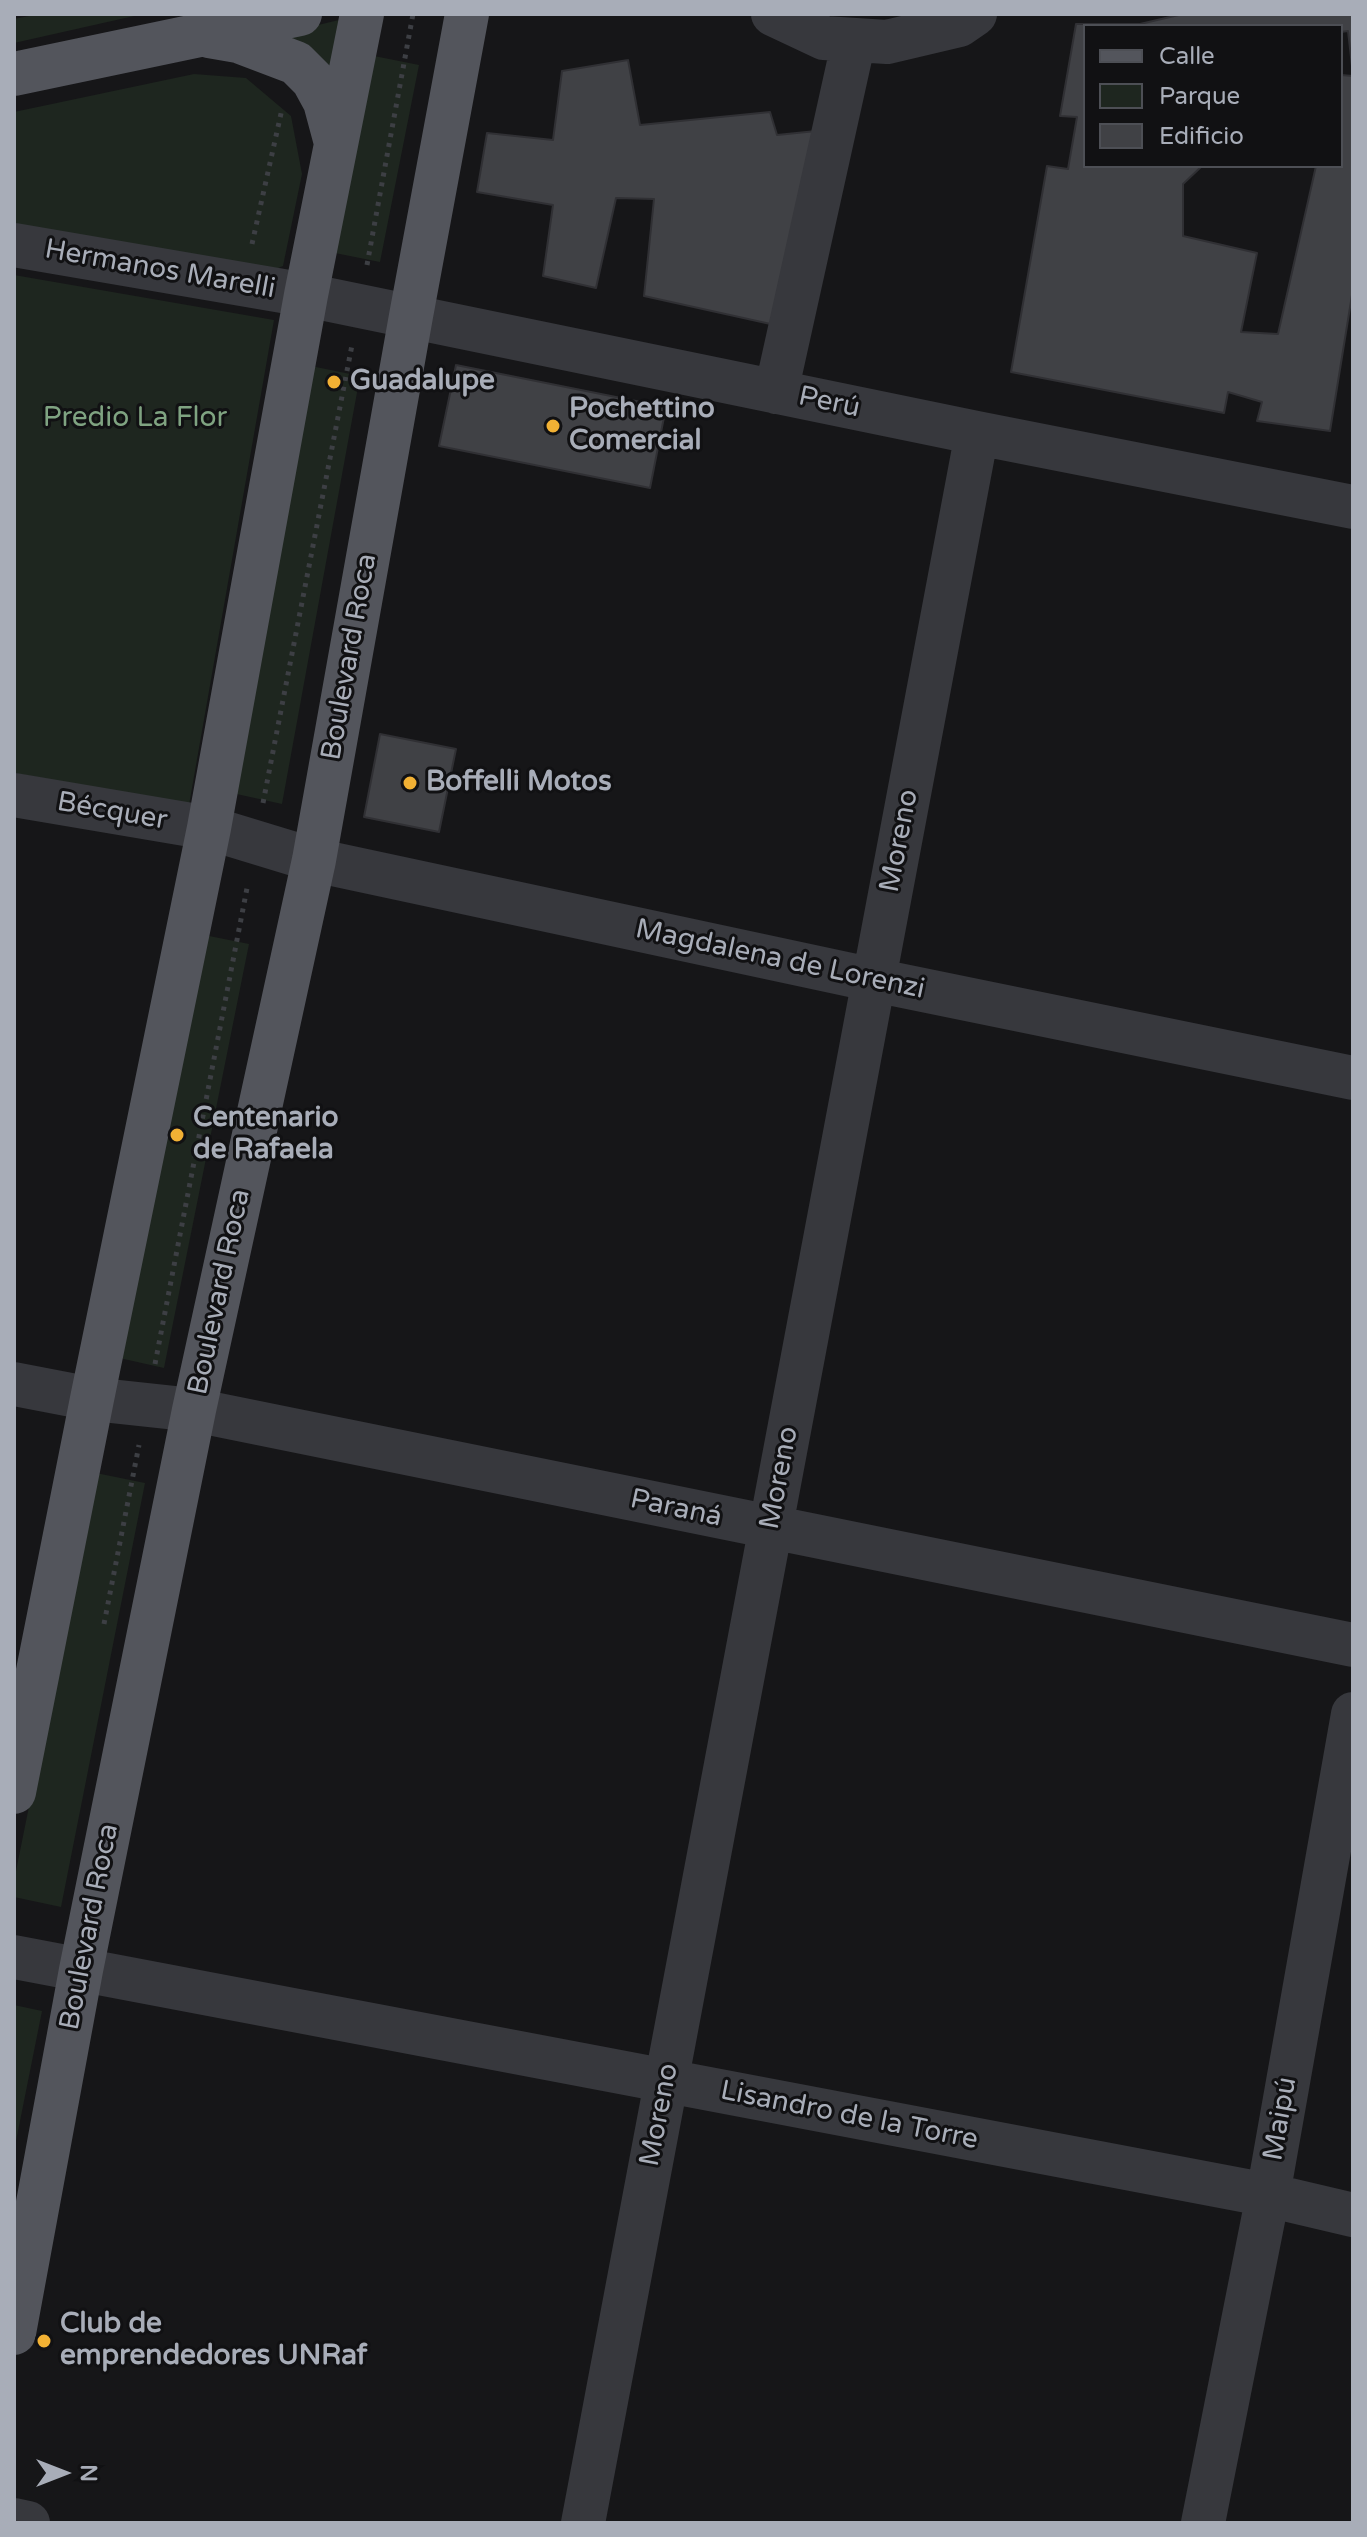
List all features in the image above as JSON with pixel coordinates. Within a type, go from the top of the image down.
[{"type":"main road","points":[[14,74],[300,14]]},
{"type":"main road","points":[[14,1792],[209,828],[306,295],[362,14]]},
{"type":"main road","name":"Boulevard Roca","points":[[14,2333],[81,1970],[194,1410],[314,860],[467,14]]},
{"type":"main road","points":[[198,34],[238,41],[296,63],[313,80],[325,102],[336,144]]},
{"type":"street","points":[[773,14],[824,38],[887,42],[959,25],[975,14]]},
{"type":"street","points":[[776,392],[854,40]]},
{"type":"street","name":"Hermanos Marelli","points":[[14,245],[306,295]]},
{"type":"street","name":"Perú","points":[[306,295],[1353,507]]},
{"type":"street","name":"Moreno","points":[[583,2523],[977,433]]},
{"type":"street","name":"Bécquer","points":[[14,795],[209,828]]},
{"type":"street","name":"Magdalena de Lorenzi","points":[[209,828],[314,860],[874,980],[1353,1078]]},
{"type":"street","name":"Paraná","points":[[14,1384],[92,1399],[194,1410],[1353,1645]]},
{"type":"street","name":"Maipú","points":[[1203,2523],[1268,2195],[1353,1714]]},
{"type":"street","name":"Lisandro de la Torre","points":[[14,1957],[1268,2195],[1353,2215]]},
{"type":"street","points":[[14,2520],[28,2523]]},
{"type":"path","points":[[102,1637],[360,305],[413,14]]},
{"type":"path","points":[[252,246],[284,99]]},
{"type":"green space","points":[[39,14],[143,14],[14,43],[14,19]]},
{"type":"green space","points":[[339,20],[332,73],[316,54],[297,40],[276,35]]},
{"type":"green space","points":[[369,55],[419,65],[380,262],[330,252]]},
{"type":"green space","points":[[194,74],[246,78],[291,116],[302,174],[283,266],[249,280],[14,234],[14,112]]},
{"type":"green space","name":"Predio La Flor","points":[[14,275],[274,320],[189,805],[14,773]]},
{"type":"green space","points":[[311,366],[360,376],[282,804],[232,793]]},
{"type":"green space","points":[[199,934],[249,944],[164,1368],[115,1357]]},
{"type":"green space","points":[[96,1473],[145,1483],[61,1907],[14,1897],[14,1881]]},
{"type":"green space","points":[[14,2005],[42,2011],[14,2151]]},
{"type":"building","points":[[1183,14],[1353,14],[1353,75],[1348,31],[1343,32],[1343,24],[1140,24]]},
{"type":"building","points":[[1076,24],[1083,24],[1083,168],[1200,168],[1183,184],[1183,236],[1257,253],[1241,332],[1278,334],[1316,168],[1343,168],[1343,75],[1353,76],[1353,289],[1330,431],[1257,421],[1262,402],[1228,392],[1224,413],[1011,372],[1047,166],[1068,169],[1077,117],[1060,116]]},
{"type":"building","points":[[628,60],[640,125],[770,112],[777,135],[816,131],[775,325],[644,296],[654,199],[616,198],[596,288],[543,276],[553,205],[477,192],[487,133],[553,140],[562,71]]},
{"type":"building","name":"Pochettino Comercial","points":[[456,365],[666,407],[650,488],[439,446]]},
{"type":"building","name":"Boffelli Motos","points":[[380,734],[456,749],[439,832],[364,817]]},
{"type":"place","name":"Guadalupe","points":[[334,382]]},
{"type":"place","name":"Pochettino Comercial","points":[[553,426]]},
{"type":"place","name":"Boffelli Motos","points":[[410,783]]},
{"type":"place","name":"Centenario de Rafaela","points":[[177,1135]]},
{"type":"place","name":"Club de emprendedores UNRaf","points":[[44,2341]]}]
